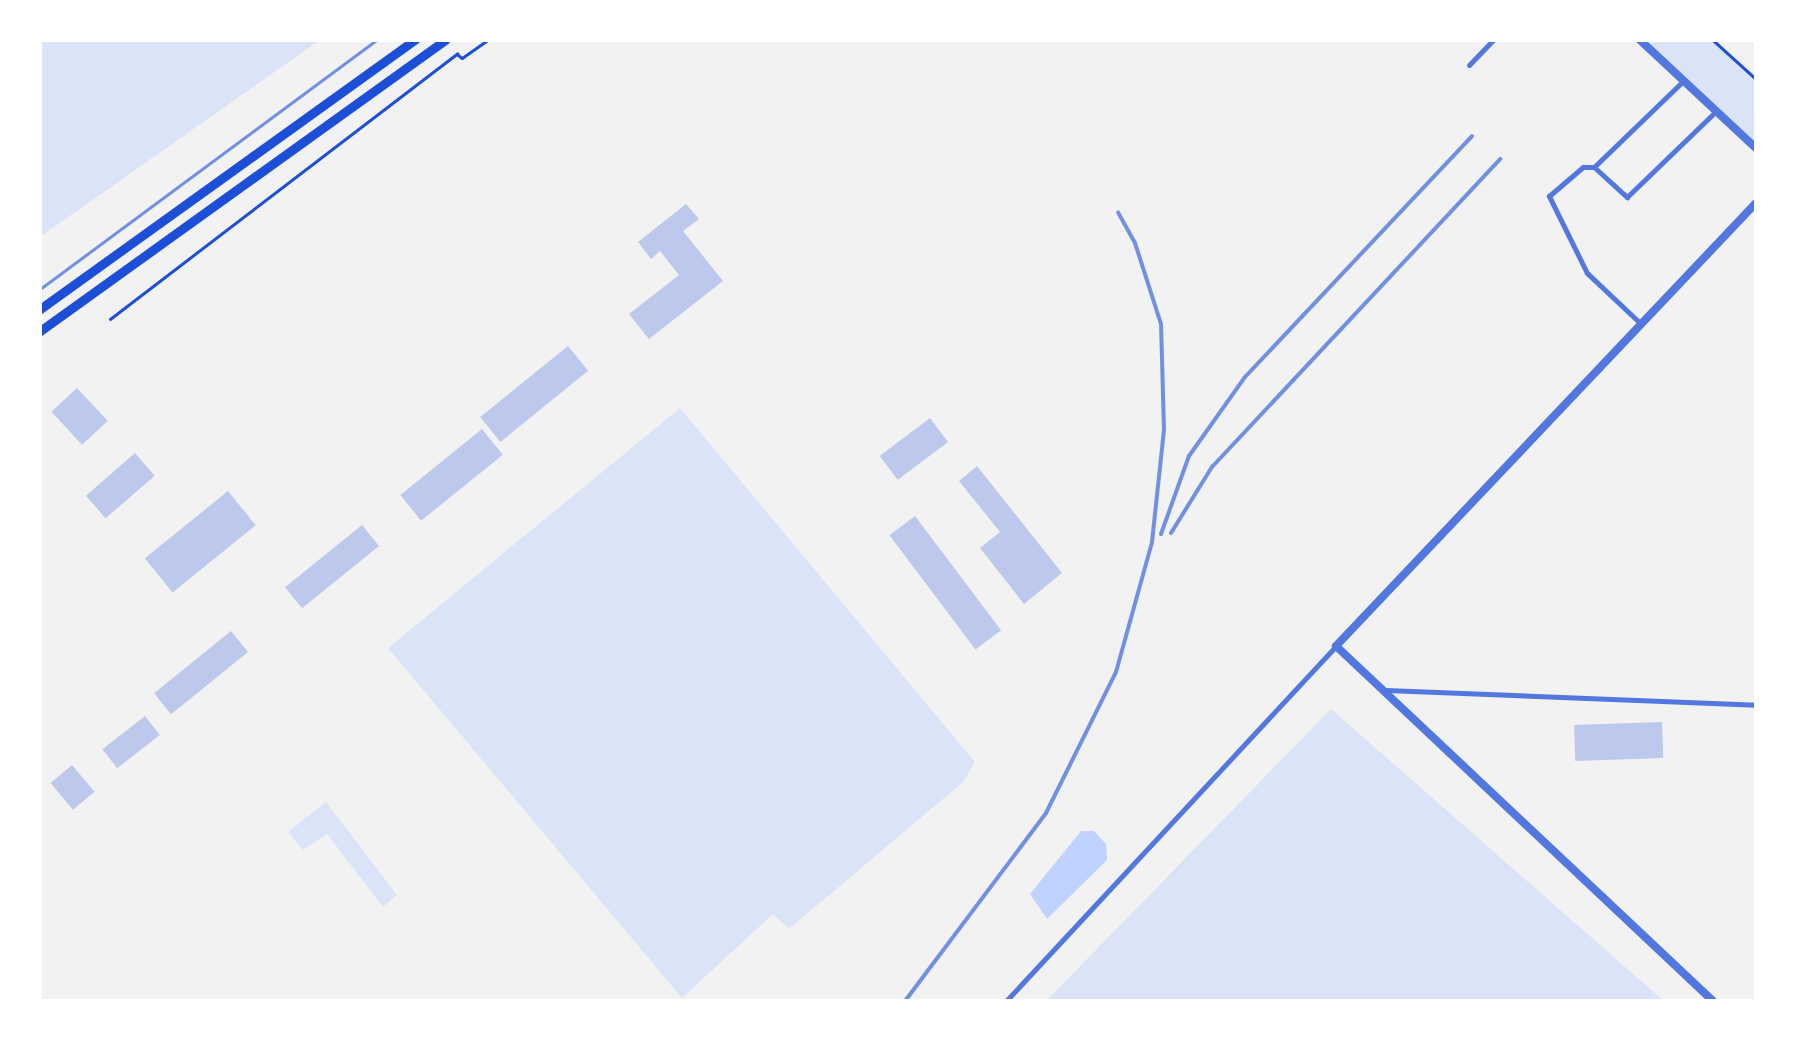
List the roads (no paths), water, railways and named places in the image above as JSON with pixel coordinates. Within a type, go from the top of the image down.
[{"type":"main road","points":[[40,310],[415,40]]},
{"type":"main road","points":[[40,331],[445,40]]},
{"type":"street","points":[[1470,65],[1493,40]]},
{"type":"street","points":[[1648,42],[1683,81],[1756,148]]},
{"type":"street","points":[[1640,323],[1587,273],[1550,202],[1584,168],[1594,167],[1683,81]]},
{"type":"street","points":[[1594,167],[1617,195],[1627,197],[1715,112]]},
{"type":"street","points":[[1006,1001],[1756,203]]},
{"type":"street","points":[[1336,646],[1713,1001]]},
{"type":"street","points":[[1383,690],[1756,705]]},
{"type":"water","points":[[1081,831],[1094,831],[1106,844],[1107,860],[1047,919],[1030,894]]},
{"type":"tram line","points":[[40,289],[376,40]]},
{"type":"railway","points":[[1161,534],[1189,456],[1245,377],[1472,136]]},
{"type":"railway","points":[[1171,533],[1212,467],[1500,159]]},
{"type":"railway","points":[[905,1001],[1046,813],[1116,672],[1152,542],[1164,430],[1161,324],[1135,243],[1118,212]]}]
